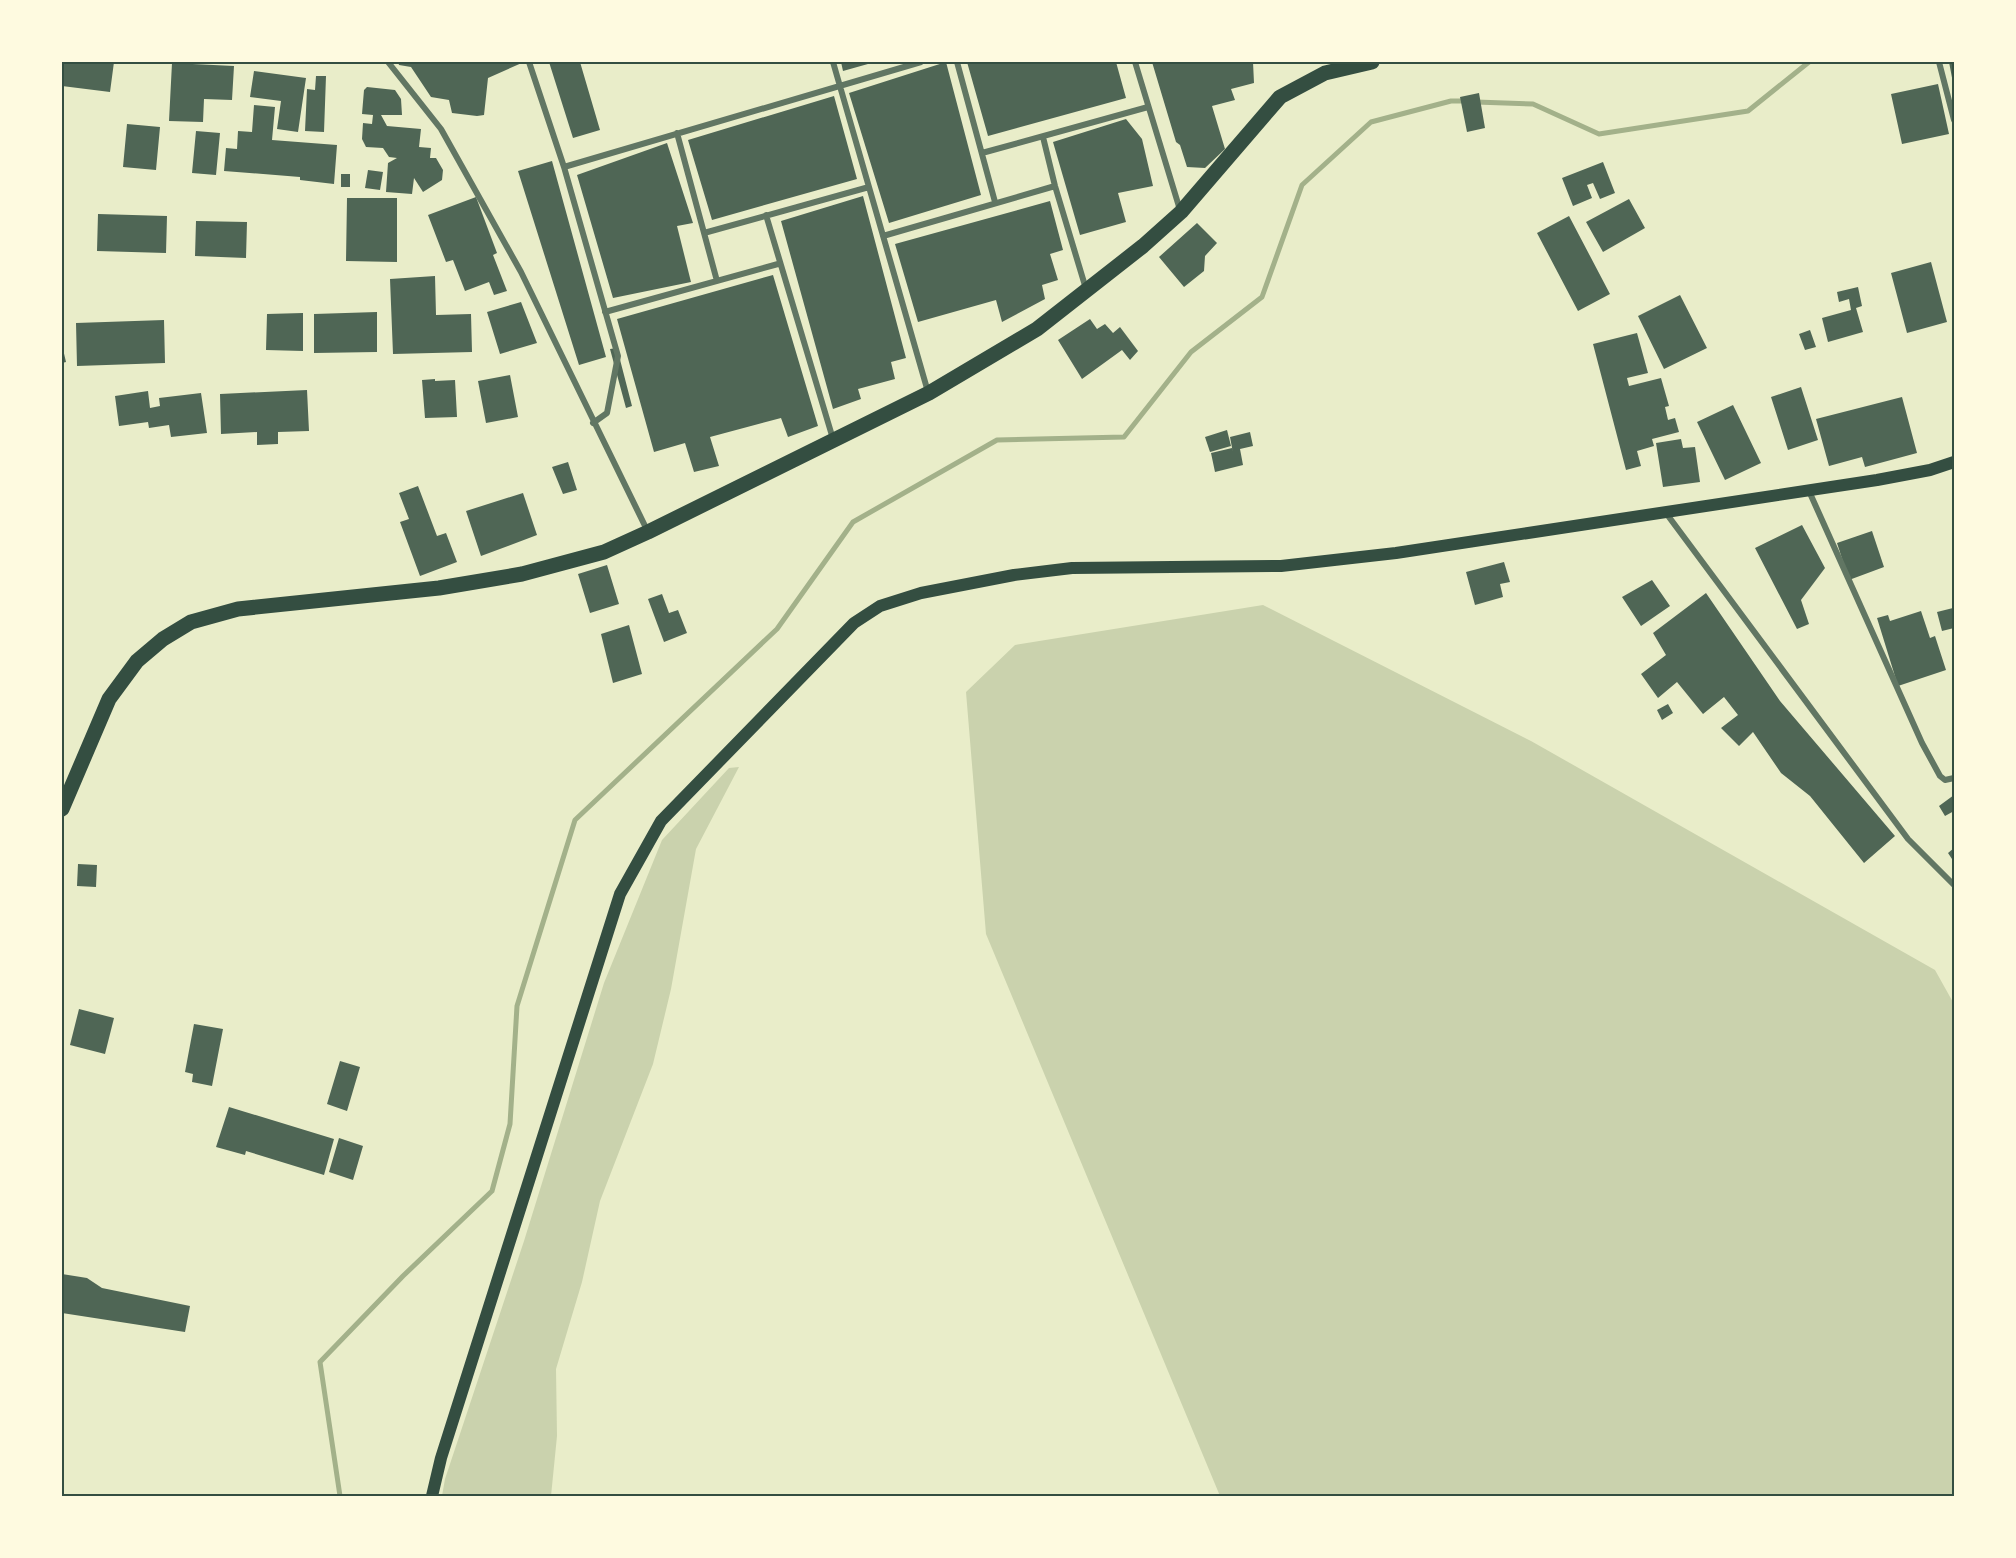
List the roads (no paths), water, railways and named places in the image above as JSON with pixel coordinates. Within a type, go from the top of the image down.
[{"type":"main road","points":[[62,809],[109,699],[137,661],[163,639],[191,622],[238,609],[439,588],[522,574],[604,552],[648,532],[834,442],[928,393],[1037,329],[1143,246],[1181,212],[1280,97],[1325,73],[1372,62]]},
{"type":"main road","points":[[432,1497],[441,1458],[620,894],[661,820],[854,623],[880,606],[921,593],[1014,575],[1072,568],[1281,566],[1396,553],[1809,490],[1930,470],[1954,462]]},
{"type":"street","points":[[388,62],[441,129],[521,272],[648,532]]},
{"type":"street","points":[[529,62],[564,167],[618,356],[607,413],[593,423]]},
{"type":"street","points":[[833,62],[928,393]]},
{"type":"street","points":[[564,167],[921,62]]},
{"type":"street","points":[[957,62],[995,202]]},
{"type":"street","points":[[1135,62],[1181,212]]},
{"type":"street","points":[[1939,62],[1951,95],[1954,120]]},
{"type":"street","points":[[982,153],[1148,106]]},
{"type":"street","points":[[677,133],[717,281]]},
{"type":"street","points":[[1043,137],[1055,186],[1087,290]]},
{"type":"street","points":[[883,236],[1055,186]]},
{"type":"street","points":[[704,233],[869,187]]},
{"type":"street","points":[[766,215],[778,264],[834,442]]},
{"type":"street","points":[[605,312],[778,264]]},
{"type":"street","points":[[1809,490],[1922,743],[1940,776],[1945,780],[1954,778]]},
{"type":"street","points":[[1665,512],[1908,839],[1954,885]]},
{"type":"waterway","points":[[1476,102],[1533,104],[1599,134],[1748,111],[1809,62]]},
{"type":"waterway","points":[[340,1496],[320,1362],[403,1276],[492,1191],[510,1124],[517,1006],[575,820],[777,629],[853,522],[997,440],[1124,437],[1191,352],[1262,297],[1302,185],[1371,122],[1451,101],[1467,101]]}]
